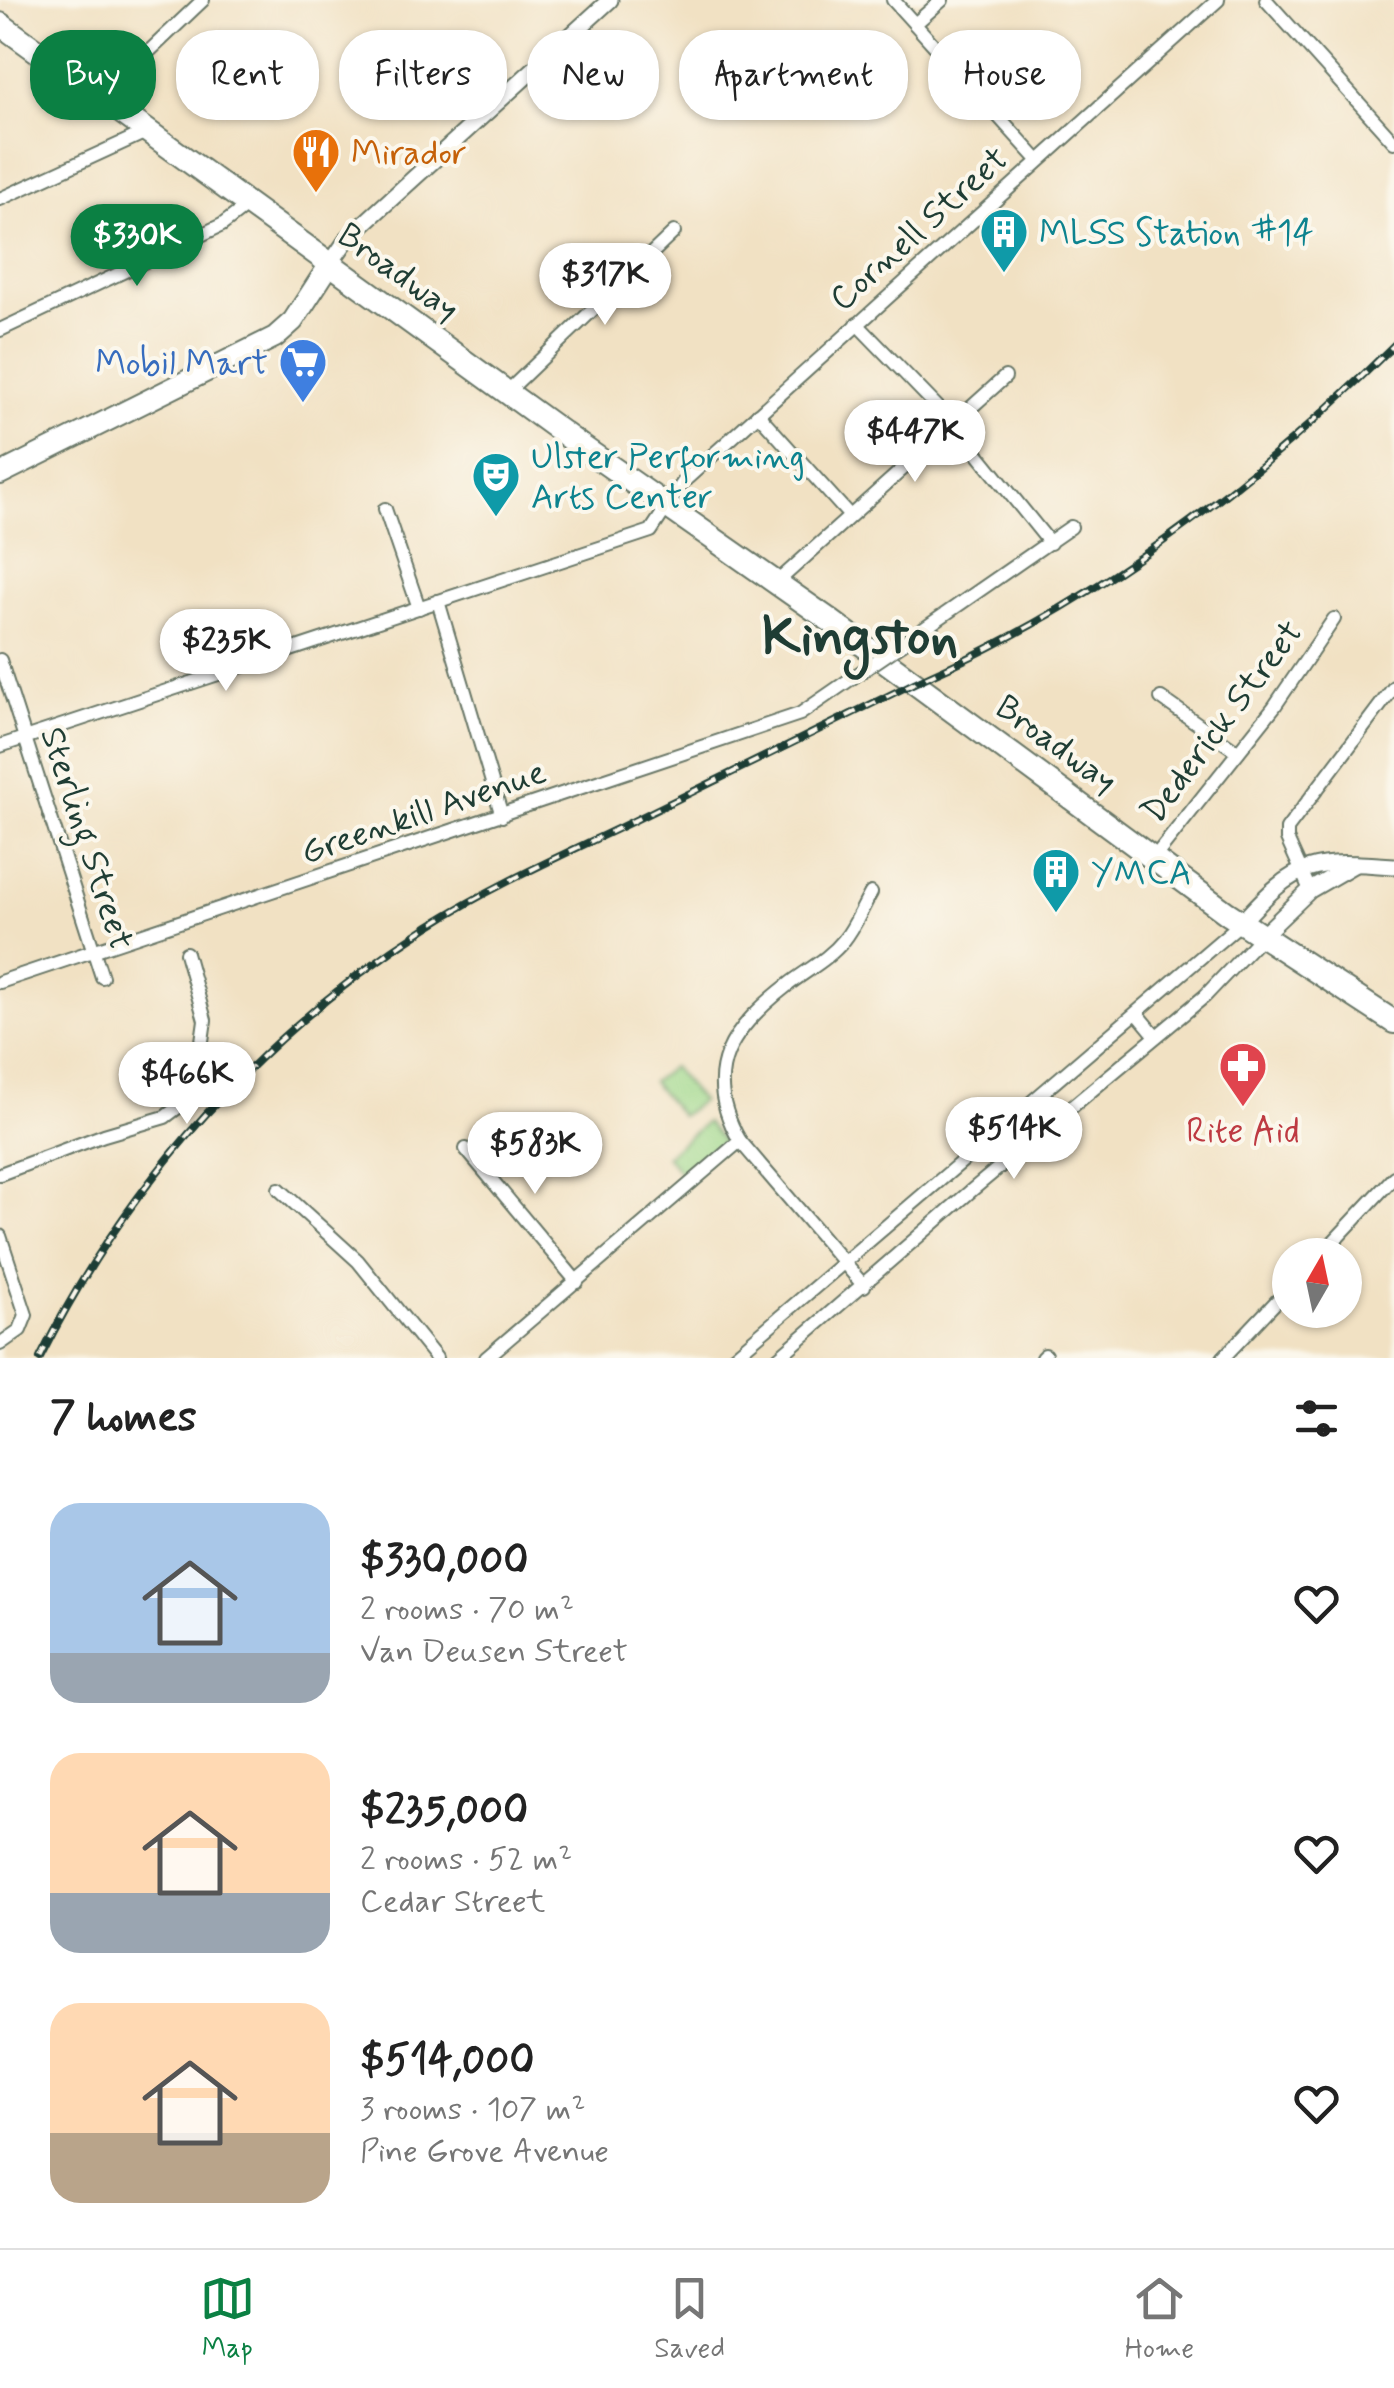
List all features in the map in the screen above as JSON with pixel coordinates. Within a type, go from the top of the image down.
[{"type":"highway","name":"Broadway","points":[[0,24],[30,46]]},
{"type":"highway","name":"Broadway","points":[[130,120],[776,583],[1241,923],[1394,1022]]},
{"type":"main road","points":[[0,474],[275,337],[293,321],[330,264]]},
{"type":"street","points":[[156,45],[203,0]]},
{"type":"street","points":[[330,264],[348,238],[610,0]]},
{"type":"street","points":[[893,0],[1038,160]]},
{"type":"street","points":[[915,24],[942,0]]},
{"type":"street","name":"Cornell Street","points":[[0,746],[651,531],[684,481],[1218,0]]},
{"type":"street","points":[[1266,0],[1394,142]]},
{"type":"street","points":[[0,199],[146,132]]},
{"type":"street","points":[[0,330],[222,226],[248,205]]},
{"type":"street","points":[[506,392],[674,232]]},
{"type":"street","points":[[857,324],[952,424],[1050,543]]},
{"type":"street","points":[[776,583],[1005,378]]},
{"type":"street","points":[[758,414],[849,516]]},
{"type":"street","points":[[384,509],[419,608]]},
{"type":"street","name":"Greenkill Avenue","points":[[0,982],[800,714],[1071,527]]},
{"type":"street","points":[[438,601],[502,816]]},
{"type":"street","name":"Dederick Street","points":[[1154,858],[1274,707],[1334,619]]},
{"type":"street","name":"Sterling Street","points":[[0,660],[102,978]]},
{"type":"street","points":[[1310,890],[1287,839],[1288,829],[1394,687]]},
{"type":"street","points":[[1161,698],[1238,752]]},
{"type":"street","points":[[732,1358],[1241,923],[1280,882],[1326,862],[1394,866]]},
{"type":"street","points":[[778,1358],[1204,996],[1310,890],[1355,864]]},
{"type":"street","points":[[864,1286],[740,1141],[728,1121],[722,1068],[732,1040],[748,1018],[844,940],[871,893]]},
{"type":"street","points":[[0,1174],[164,1117],[177,1108],[190,1064],[202,1041],[205,1020],[186,953]]},
{"type":"street","points":[[1137,1013],[1156,1036]]},
{"type":"street","points":[[1078,1064],[1097,1085]]},
{"type":"street","points":[[486,1358],[740,1141]]},
{"type":"street","points":[[466,1149],[577,1282]]},
{"type":"street","points":[[950,1170],[972,1190]]},
{"type":"street","points":[[1337,1238],[1394,1177]]},
{"type":"street","points":[[279,1189],[358,1261],[436,1358]]},
{"type":"street","points":[[0,1236],[26,1315],[20,1330],[0,1344]]},
{"type":"street","points":[[1222,1358],[1272,1307]]},
{"type":"green space","points":[[672,1067],[701,1101],[681,1116],[652,1082]]},
{"type":"green space","points":[[706,1122],[723,1142],[683,1176],[666,1156]]},
{"type":"railway","points":[[40,1358],[114,1231],[205,1115],[310,1013],[368,968],[429,926],[499,886],[973,656],[1049,615],[1205,510],[1302,431],[1394,345]]},
{"type":"place","name":"Mirador","points":[[316,194]]},
{"type":"place","name":"MLSS Station #14","points":[[1004,274]]},
{"type":"place","name":"Mobil Mart","points":[[303,404]]},
{"type":"place","name":"Ulster Performing Arts Center","points":[[496,518]]},
{"type":"place","name":"YMCA","points":[[1056,914]]},
{"type":"place","name":"Rite Aid","points":[[1243,1108]]},
{"type":"district","name":"Kingston","points":[[860,635]]}]
